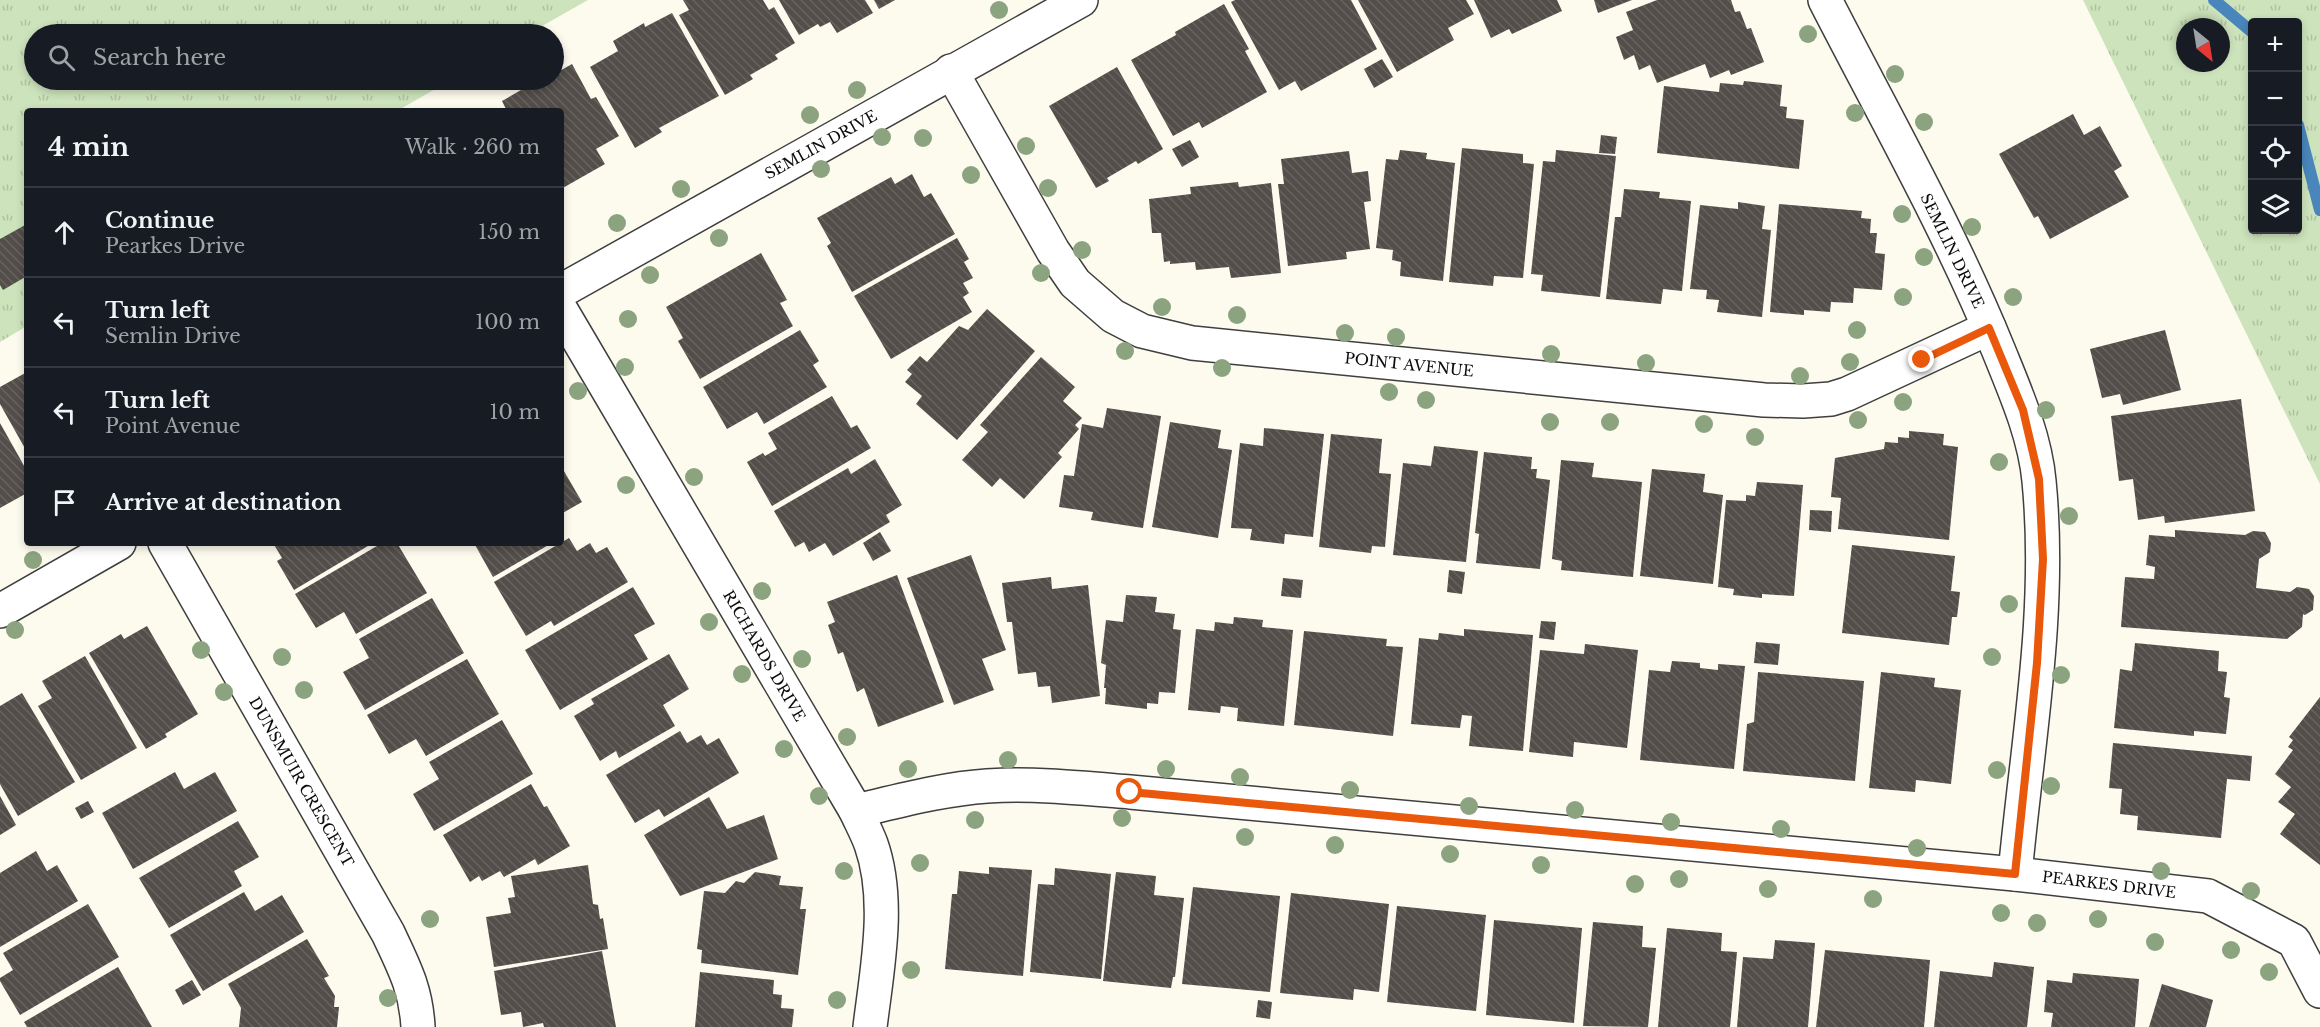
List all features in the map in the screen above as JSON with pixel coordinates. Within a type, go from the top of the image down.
[{"type":"street","name":"SEMLIN DRIVE","points":[[564,289],[1081,0]]},
{"type":"street","name":"SEMLIN DRIVE","points":[[1825,0],[1970,282],[2023,410],[2039,479],[2043,559],[2037,663],[2015,874]]},
{"type":"street","name":"POINT AVENUE","points":[[951,71],[1053,251],[1075,283],[1113,316],[1142,331],[1192,343],[1688,393],[1803,401],[1831,399],[1847,394],[1989,328]]},
{"type":"street","name":"RICHARDS DRIVE","points":[[564,315],[856,811],[872,846],[879,884],[881,913],[870,1027]]},
{"type":"street","points":[[0,611],[114,546]]},
{"type":"street","name":"DUNSMUIR CRESCENT","points":[[167,546],[388,933],[417,1002],[418,1027]]},
{"type":"street","name":"PEARKES DRIVE","points":[[856,811],[986,786],[1042,786],[1141,793],[2015,874],[2208,896],[2294,941],[2320,991]]},
{"type":"green space","points":[[0,0],[588,0],[546,24],[24,24],[24,90],[434,90],[402,108],[24,108],[24,328],[0,342]]},
{"type":"green space","points":[[2083,0],[2320,0],[2320,484]]},
{"type":"building","points":[[683,0],[763,0],[769,10],[774,7],[795,43],[775,55],[778,59],[750,75],[753,79],[725,95],[679,15],[689,10]]},
{"type":"building","points":[[779,0],[865,0],[873,13],[837,33],[830,22],[820,27],[818,24],[799,35]]},
{"type":"building","points":[[874,0],[895,0],[879,9]]},
{"type":"building","points":[[1235,0],[1351,0],[1377,49],[1301,91],[1295,81],[1279,90],[1231,2]]},
{"type":"building","points":[[1358,0],[1466,0],[1474,14],[1448,28],[1454,40],[1397,72]]},
{"type":"building","points":[[1474,0],[1557,0],[1562,11],[1512,34],[1509,29],[1491,38]]},
{"type":"building","points":[[1594,0],[1632,0],[1598,13]]},
{"type":"building","points":[[1657,0],[1731,0],[1735,12],[1740,11],[1747,29],[1751,28],[1764,62],[1731,75],[1729,70],[1710,78],[1705,64],[1657,83],[1650,65],[1639,70],[1634,55],[1624,60],[1616,37],[1633,30],[1626,12]]},
{"type":"building","points":[[1224,4],[1249,49],[1245,51],[1267,92],[1202,128],[1199,122],[1173,136],[1131,60]]},
{"type":"building","points":[[672,13],[719,96],[659,128],[662,132],[635,148],[590,67],[618,51],[613,41],[644,23],[645,27]]},
{"type":"building","points":[[1382,59],[1393,77],[1374,88],[1364,69]]},
{"type":"building","points":[[572,64],[591,99],[596,97],[619,136],[596,149],[605,164],[564,187],[564,108],[506,108],[502,101],[521,90],[564,90],[564,68]]},
{"type":"building","points":[[1117,67],[1163,149],[1138,164],[1136,161],[1107,178],[1109,181],[1096,188],[1049,106]]},
{"type":"building","points":[[1744,81],[1782,85],[1780,106],[1787,107],[1786,118],[1804,120],[1799,169],[1657,153],[1664,86],[1719,92],[1720,83],[1743,85]]},
{"type":"building","points":[[2073,114],[2084,135],[2100,126],[2122,166],[2114,171],[2129,197],[2050,239],[2038,216],[2034,218],[1999,154]]},
{"type":"building","points":[[1601,135],[1617,137],[1615,154],[1599,153]]},
{"type":"building","points":[[1190,140],[1199,157],[1182,167],[1172,149]]},
{"type":"building","points":[[1462,148],[1523,154],[1523,163],[1534,164],[1523,278],[1494,276],[1493,286],[1449,282]]},
{"type":"building","points":[[1400,150],[1427,153],[1426,159],[1455,163],[1443,281],[1400,276],[1401,262],[1392,260],[1393,250],[1376,248],[1386,159],[1398,160]]},
{"type":"building","points":[[1556,150],[1616,156],[1600,297],[1541,291],[1543,275],[1531,274],[1543,161],[1555,162]]},
{"type":"building","points":[[1349,151],[1352,173],[1368,171],[1371,201],[1364,202],[1370,249],[1346,252],[1347,259],[1288,266],[1278,184],[1284,184],[1281,159]]},
{"type":"building","points":[[912,174],[924,197],[931,193],[955,234],[852,292],[827,246],[831,243],[817,218],[891,177],[895,184]]},
{"type":"building","points":[[1238,182],[1239,187],[1271,183],[1281,273],[1231,278],[1229,267],[1196,270],[1195,262],[1170,264],[1170,261],[1164,262],[1161,233],[1152,233],[1149,199],[1191,194],[1190,187]]},
{"type":"building","points":[[1624,189],[1660,192],[1659,198],[1691,201],[1682,291],[1663,289],[1661,304],[1606,299],[1615,217],[1621,217]]},
{"type":"building","points":[[1738,202],[1765,206],[1762,229],[1771,230],[1762,317],[1717,312],[1719,300],[1706,299],[1707,290],[1690,289],[1700,205],[1738,209]]},
{"type":"building","points":[[1779,204],[1862,211],[1861,218],[1871,219],[1870,233],[1877,233],[1875,253],[1885,254],[1882,290],[1854,288],[1853,303],[1831,302],[1830,312],[1804,310],[1804,315],[1770,312]]},
{"type":"building","points":[[24,226],[24,278],[3,290],[0,285],[0,239]]},
{"type":"building","points":[[957,238],[969,259],[964,262],[973,278],[963,283],[969,293],[963,297],[972,312],[891,359],[854,296]]},
{"type":"building","points":[[761,253],[787,300],[780,303],[793,326],[700,379],[678,341],[683,338],[666,307]]},
{"type":"building","points":[[987,309],[1035,351],[957,440],[916,404],[922,396],[905,382],[912,374],[907,370],[920,356],[927,362],[959,326],[968,330]]},
{"type":"building","points":[[800,330],[819,361],[813,365],[827,387],[764,424],[757,412],[727,429],[703,387]]},
{"type":"building","points":[[2165,330],[2181,390],[2123,405],[2120,394],[2102,398],[2090,349]]},
{"type":"building","points":[[1041,357],[1075,387],[1063,401],[1082,418],[1075,425],[1079,429],[1058,453],[1062,457],[1024,499],[1000,478],[992,487],[962,460],[988,432],[980,425]]},
{"type":"building","points":[[24,374],[24,447],[0,404],[0,387]]},
{"type":"building","points":[[832,396],[851,428],[857,425],[871,448],[772,506],[747,462],[763,453],[765,456],[777,449],[768,433]]},
{"type":"building","points":[[2241,399],[2255,511],[2165,523],[2164,516],[2138,520],[2133,479],[2119,481],[2111,416]]},
{"type":"building","points":[[1107,408],[1161,416],[1143,528],[1091,520],[1093,512],[1059,507],[1064,475],[1074,476],[1082,424],[1103,428]]},
{"type":"building","points":[[1170,422],[1221,430],[1218,448],[1232,450],[1218,538],[1152,527]]},
{"type":"building","points":[[0,423],[24,466],[24,495],[0,508]]},
{"type":"building","points":[[1264,428],[1324,434],[1313,537],[1285,534],[1284,544],[1250,540],[1252,529],[1231,528],[1240,443],[1263,446]]},
{"type":"building","points":[[1909,431],[1944,434],[1943,445],[1958,447],[1949,540],[1838,529],[1841,498],[1831,497],[1835,458],[1884,449],[1885,442],[1898,443],[1898,437],[1909,438]]},
{"type":"building","points":[[1331,434],[1382,439],[1379,473],[1391,474],[1385,547],[1372,546],[1371,553],[1319,547]]},
{"type":"building","points":[[1434,446],[1478,451],[1466,562],[1393,555],[1403,463],[1431,466]]},
{"type":"building","points":[[1484,452],[1532,457],[1531,469],[1537,469],[1536,478],[1550,480],[1540,569],[1476,563],[1479,534],[1475,533]]},
{"type":"building","points":[[875,459],[902,505],[886,515],[890,522],[833,556],[825,543],[809,552],[804,542],[795,547],[774,511],[848,468],[851,474]]},
{"type":"building","points":[[1561,460],[1594,463],[1592,477],[1642,482],[1633,577],[1561,570],[1562,561],[1552,559]]},
{"type":"building","points":[[1652,469],[1705,474],[1703,492],[1723,495],[1713,584],[1640,576]]},
{"type":"building","points":[[564,471],[582,502],[564,512]]},
{"type":"building","points":[[1757,482],[1803,485],[1794,596],[1762,594],[1762,598],[1733,595],[1734,589],[1718,587],[1726,500],[1746,501],[1746,495],[1755,496]]},
{"type":"building","points":[[1810,510],[1832,511],[1831,532],[1809,530]]},
{"type":"building","points":[[2175,530],[2245,535],[2253,531],[2265,532],[2271,543],[2270,552],[2259,559],[2256,588],[2290,592],[2297,587],[2309,589],[2314,596],[2313,610],[2303,614],[2302,627],[2287,639],[2121,627],[2125,577],[2154,579],[2155,567],[2146,565],[2149,535],[2175,537]]},
{"type":"building","points":[[880,532],[891,551],[873,561],[863,543]]},
{"type":"building","points":[[569,538],[577,551],[590,543],[596,553],[607,547],[628,582],[554,626],[551,621],[526,636],[494,582],[555,546],[564,546],[564,541]]},
{"type":"building","points":[[1852,545],[1955,556],[1951,591],[1960,592],[1957,617],[1952,617],[1949,645],[1842,633]]},
{"type":"building","points":[[275,546],[368,546],[294,590],[277,561],[282,558]]},
{"type":"building","points":[[377,546],[399,546],[427,593],[356,634],[344,612],[316,628],[295,594]]},
{"type":"building","points":[[476,546],[547,546],[493,577]]},
{"type":"building","points":[[971,555],[1006,650],[982,659],[994,690],[954,705],[907,578]]},
{"type":"building","points":[[1449,570],[1465,572],[1462,594],[1447,592]]},
{"type":"building","points":[[897,575],[944,702],[878,727],[864,688],[857,692],[843,652],[838,654],[828,625],[835,622],[827,602]]},
{"type":"building","points":[[1051,577],[1052,589],[1088,585],[1100,696],[1052,703],[1050,686],[1038,687],[1036,672],[1018,674],[1012,622],[1007,622],[1002,583]]},
{"type":"building","points":[[1283,578],[1303,580],[1301,598],[1281,596]]},
{"type":"building","points":[[633,587],[655,624],[634,635],[648,659],[560,710],[525,650]]},
{"type":"building","points":[[1126,595],[1157,597],[1155,612],[1175,614],[1173,629],[1181,630],[1175,693],[1159,692],[1158,704],[1147,703],[1147,709],[1105,704],[1106,665],[1101,663],[1106,620],[1123,622]]},
{"type":"building","points":[[432,598],[464,653],[365,710],[343,672],[369,658],[359,639]]},
{"type":"building","points":[[1234,617],[1263,620],[1262,627],[1293,630],[1284,726],[1237,721],[1238,708],[1221,706],[1220,713],[1188,710],[1196,629],[1214,631],[1215,622],[1233,624]]},
{"type":"building","points":[[1541,621],[1556,622],[1554,640],[1539,638]]},
{"type":"building","points":[[147,626],[198,714],[165,734],[167,737],[146,749],[89,653],[121,634],[124,639]]},
{"type":"building","points":[[1464,629],[1533,635],[1523,751],[1469,746],[1472,716],[1462,715],[1460,728],[1411,724],[1419,638],[1438,640],[1439,633],[1464,636]]},
{"type":"building","points":[[1304,631],[1387,639],[1386,646],[1403,647],[1393,736],[1294,725]]},
{"type":"building","points":[[1756,642],[1780,644],[1778,665],[1754,663]]},
{"type":"building","points":[[2135,643],[2219,651],[2218,671],[2227,672],[2224,697],[2230,698],[2226,734],[2194,731],[2194,736],[2114,728],[2120,669],[2132,671]]},
{"type":"building","points":[[1585,644],[1638,650],[1627,748],[1574,742],[1573,757],[1529,752],[1540,650],[1584,654]]},
{"type":"building","points":[[669,654],[689,689],[663,705],[675,726],[619,758],[616,751],[600,761],[574,716],[594,704],[591,699]]},
{"type":"building","points":[[85,656],[137,748],[81,780],[38,706],[52,698],[42,681]]},
{"type":"building","points":[[467,659],[499,714],[426,756],[416,739],[389,754],[367,715]]},
{"type":"building","points":[[1672,661],[1700,663],[1700,668],[1718,670],[1718,664],[1745,666],[1734,769],[1640,760],[1649,670],[1670,672]]},
{"type":"building","points":[[1758,672],[1864,681],[1855,781],[1743,771],[1747,724],[1754,722]]},
{"type":"building","points":[[1881,672],[1935,678],[1934,687],[1961,690],[1951,784],[1916,780],[1915,792],[1869,788]]},
{"type":"building","points":[[22,693],[75,782],[18,816],[0,784],[0,706]]},
{"type":"building","points":[[2320,697],[2320,865],[2280,834],[2295,814],[2278,802],[2291,787],[2275,774],[2293,750],[2288,747],[2293,740],[2289,737]]},
{"type":"building","points":[[502,720],[533,774],[434,831],[413,794],[439,779],[429,762]]},
{"type":"building","points":[[680,731],[687,743],[701,735],[707,745],[719,738],[739,773],[664,817],[659,809],[635,823],[606,775]]},
{"type":"building","points":[[2113,743],[2252,756],[2250,781],[2227,779],[2221,838],[2137,830],[2138,816],[2120,814],[2122,789],[2109,788]]},
{"type":"building","points":[[175,772],[184,789],[215,772],[237,811],[133,869],[102,813]]},
{"type":"building","points":[[531,784],[544,807],[547,806],[570,846],[538,865],[535,859],[504,877],[500,871],[482,881],[479,876],[470,882],[443,835]]},
{"type":"building","points":[[0,796],[16,825],[0,835]]},
{"type":"building","points":[[709,797],[727,829],[764,815],[778,859],[680,896],[644,835]]},
{"type":"building","points":[[88,801],[94,812],[81,819],[75,808]]},
{"type":"building","points":[[238,821],[259,857],[234,871],[242,886],[169,928],[139,878]]},
{"type":"building","points":[[36,851],[47,871],[57,865],[78,901],[0,947],[0,873]]},
{"type":"building","points":[[588,865],[593,904],[598,905],[600,919],[603,918],[608,949],[494,967],[486,917],[511,913],[508,898],[515,897],[511,876]]},
{"type":"building","points":[[989,867],[1032,870],[1023,976],[945,969],[952,894],[957,894],[959,871],[989,874]]},
{"type":"building","points":[[1055,868],[1111,874],[1101,979],[1030,972],[1038,884],[1054,885]]},
{"type":"building","points":[[755,872],[781,876],[779,885],[803,887],[800,909],[806,909],[798,975],[701,963],[702,950],[697,949],[704,891],[725,893],[736,881],[744,883]]},
{"type":"building","points":[[1116,872],[1156,876],[1154,895],[1184,898],[1175,977],[1173,977],[1171,988],[1103,981]]},
{"type":"building","points":[[1193,887],[1280,896],[1270,992],[1182,984]]},
{"type":"building","points":[[244,892],[255,911],[282,895],[304,932],[203,991],[170,935]]},
{"type":"building","points":[[1291,893],[1389,904],[1379,992],[1354,989],[1353,1000],[1280,993]]},
{"type":"building","points":[[88,904],[119,957],[20,1015],[0,981],[0,978],[13,970],[3,953]]},
{"type":"building","points":[[1397,906],[1486,915],[1476,1011],[1387,1002]]},
{"type":"building","points":[[1494,920],[1582,928],[1574,1023],[1486,1015]]},
{"type":"building","points":[[1593,922],[1643,926],[1642,947],[1656,948],[1648,1027],[1583,1026]]},
{"type":"building","points":[[1667,928],[1722,933],[1721,951],[1737,952],[1730,1027],[1658,1027]]},
{"type":"building","points":[[307,939],[329,976],[324,978],[335,996],[334,1007],[339,1007],[337,1027],[239,1027],[241,1008],[228,984]]},
{"type":"building","points":[[1775,940],[1815,943],[1808,1027],[1737,1027],[1743,957],[1773,959]]},
{"type":"building","points":[[1825,950],[1930,960],[1924,1027],[1816,1027]]},
{"type":"building","points":[[602,951],[616,1027],[544,1027],[543,1023],[523,1027],[521,1012],[501,1015],[494,971]]},
{"type":"building","points":[[1994,962],[2034,967],[2027,1027],[1934,1027],[1940,971],[1992,977]]},
{"type":"building","points":[[118,967],[152,1027],[27,1027],[24,1022]]},
{"type":"building","points":[[700,972],[774,980],[773,994],[782,995],[781,1008],[794,1009],[792,1027],[695,1027]]},
{"type":"building","points":[[2073,973],[2139,979],[2135,1027],[2051,1027],[2053,1013],[2044,1012],[2047,980],[2072,983]]},
{"type":"building","points":[[192,980],[201,995],[183,1005],[175,990]]},
{"type":"building","points":[[2162,984],[2213,1000],[2206,1027],[2149,1027]]},
{"type":"building","points":[[1258,1000],[1272,1002],[1270,1019],[1256,1017]]},
{"type":"waterway","points":[[2214,0],[2248,29]]},
{"type":"waterway","points":[[2298,126],[2320,210]]},
{"type":"route","points":[[1130,792],[2015,874],[2037,663],[2043,559],[2039,479],[2023,410],[1989,328],[1922,360]]}]
